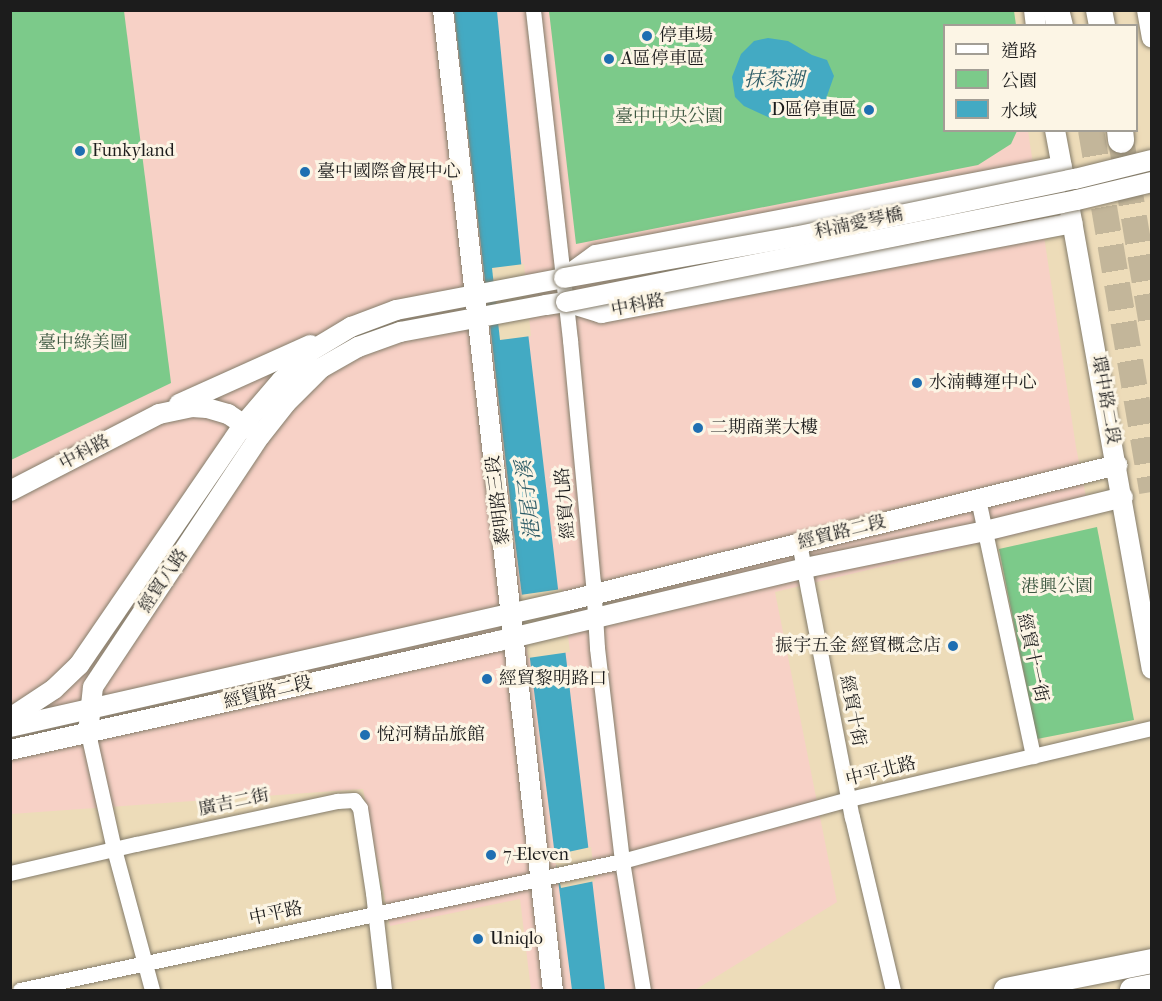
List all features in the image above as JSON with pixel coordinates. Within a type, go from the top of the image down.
[{"type":"main road","points":[[1006,990],[1152,961]]},
{"type":"main road","points":[[1132,990],[1152,986]]},
{"type":"street","name":"黎明路三段","points":[[443,10],[478,317],[520,636],[548,877],[553,990]]},
{"type":"street","name":"經貿九路","points":[[534,10],[559,303],[594,594],[615,862],[643,990]]},
{"type":"street","points":[[1150,11],[1152,38]]},
{"type":"street","name":"環中路二段","points":[[1055,132],[1123,497],[1152,669]]},
{"type":"street","name":"科湳愛琴橋","points":[[558,279],[794,237],[1075,179],[1152,160]]},
{"type":"street","name":"中科路","points":[[10,491],[159,414],[351,327],[396,310],[558,279],[596,255],[1062,166]]},
{"type":"street","name":"科湳愛琴橋","points":[[559,303],[1065,203],[1152,182]]},
{"type":"street","name":"中科路","points":[[252,430],[286,403],[321,368],[358,347],[400,332],[559,303],[601,313],[1072,223]]},
{"type":"street","name":"中科路","points":[[252,430],[281,381],[311,351],[351,327]]},
{"type":"street","name":"中科路","points":[[159,414],[192,407],[207,408],[228,414],[252,430]]},
{"type":"street","name":"經貿八路","points":[[10,718],[54,689],[79,665],[252,430]]},
{"type":"street","name":"經貿八路","points":[[83,710],[93,687],[252,430]]},
{"type":"street","name":"經貿路二段","points":[[10,727],[567,601],[1117,465]]},
{"type":"street","name":"經貿路二段","points":[[10,750],[520,636],[805,567],[984,531],[1123,497]]},
{"type":"street","name":"經貿十一街","points":[[978,499],[1033,756]]},
{"type":"street","name":"經貿十街","points":[[799,543],[849,800],[892,990]]},
{"type":"street","name":"經貿八路","points":[[79,665],[72,686],[83,710],[114,849],[152,990]]},
{"type":"street","name":"中平北路","points":[[548,877],[615,862],[849,800],[1152,728]]},
{"type":"street","name":"廣吉二街","points":[[10,873],[337,801],[354,800],[360,808],[375,912]]},
{"type":"street","name":"中平路","points":[[20,990],[375,912],[548,877]]},
{"type":"street","points":[[375,912],[384,990]]},
{"type":"shaded area","points":[[11,11],[1008,11],[953,24],[943,24],[943,132],[1028,132],[1076,447],[1090,517],[775,592],[837,902],[695,990],[531,990],[520,899],[390,926],[363,789],[11,814]]},
{"type":"green space","name":"臺中綠美圖","points":[[11,10],[124,11],[171,383],[11,460]]},
{"type":"green space","name":"臺中中央公園","points":[[549,11],[1014,11],[1016,24],[943,24],[943,132],[1017,132],[1011,144],[978,165],[576,244]]},
{"type":"green space","name":"港興公園","points":[[1097,527],[1134,720],[1037,739],[999,549]]},
{"type":"water","name":"港尾子溪","points":[[454,11],[497,11],[527,324],[605,990],[572,990],[513,525]]},
{"type":"water","name":"抹茶湖","points":[[768,38],[788,41],[812,55],[827,60],[834,76],[821,113],[770,118],[744,106],[735,97],[732,77],[741,54],[754,41]]},
{"type":"pier","points":[[524,264],[531,336],[500,340],[492,268]]},
{"type":"pier","points":[[562,589],[570,652],[528,658],[520,595]]},
{"type":"pier","points":[[591,847],[595,881],[561,888],[554,855]]},
{"type":"tunnel","points":[[1091,132],[1152,492]]},
{"type":"tunnel","points":[[1121,140],[1152,325]]},
{"type":"place","name":"停車場","points":[[647,36]]},
{"type":"place","name":"A區停車區","points":[[609,59]]},
{"type":"place","name":"D區停車區","points":[[869,110]]},
{"type":"place","name":"Funkyland","points":[[80,151]]},
{"type":"place","name":"臺中國際會展中心","points":[[305,172]]},
{"type":"place","name":"水湳轉運中心","points":[[917,383]]},
{"type":"place","name":"二期商業大樓","points":[[698,428]]},
{"type":"place","name":"振宇五金 經貿概念店","points":[[953,646]]},
{"type":"place","name":"經貿黎明路口","points":[[487,679]]},
{"type":"place","name":"悅河精品旅館","points":[[365,735]]},
{"type":"place","name":"7-Eleven","points":[[491,855]]},
{"type":"place","name":"Uniqlo","points":[[478,939]]}]
